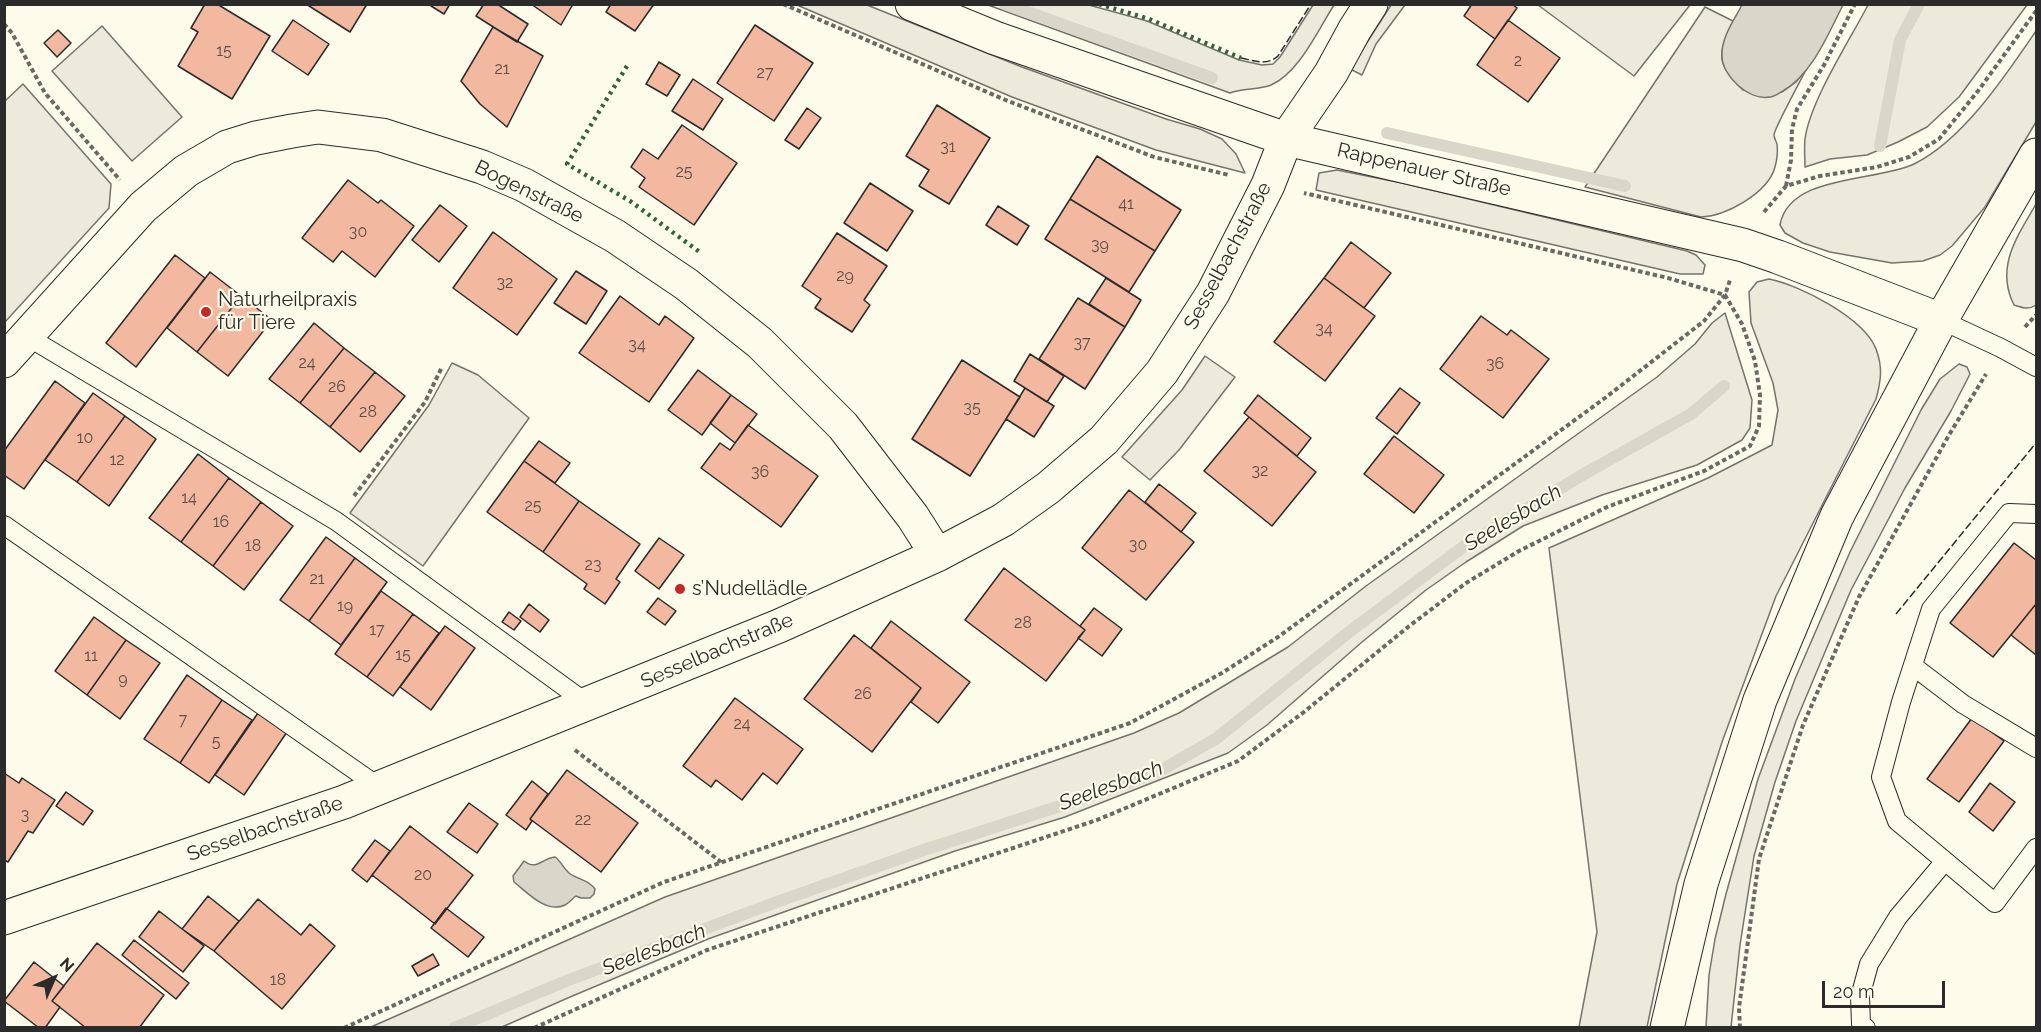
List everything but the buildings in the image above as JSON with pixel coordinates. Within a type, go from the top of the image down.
[{"type":"street","name":"Rappenauer Straße","points":[[912,4],[995,38],[1287,138],[1743,245],[1941,320]]},
{"type":"street","name":"Sesselbachstraße","points":[[4,918],[344,802],[778,626],[937,555],[1003,520],[1048,488],[1104,440],[1162,372],[1213,293],[1268,185],[1287,138],[1331,73],[1371,4]]},
{"type":"street","name":"Bogenstraße","points":[[4,361],[143,207],[186,171],[227,147],[256,138],[318,127],[382,135],[492,172],[524,186],[615,236],[686,284],[760,343],[843,426],[913,517],[937,555]]},
{"type":"street","points":[[1667,1028],[1701,884],[1760,700],[1837,516],[1941,320],[2037,156]]},
{"type":"lane","points":[[1941,320],[2037,367]]},
{"type":"lane","points":[[28,337],[336,521],[588,704]]},
{"type":"lane","points":[[2037,514],[2009,513],[1931,609],[1881,777],[1897,821],[1995,903],[2037,848]]},
{"type":"lane","points":[[4,525],[379,787]]},
{"type":"lane","points":[[1913,666],[1963,704],[2037,748]]},
{"type":"lane","points":[[1866,1028],[1860,1024],[1860,997],[1869,964],[1898,917],[1945,861]]},
{"type":"path","points":[[1743,245],[1764,212],[1786,186],[1791,160],[1792,129],[1797,109],[1824,65],[1855,4]]},
{"type":"path","points":[[1786,186],[1820,176],[1877,167],[1909,157],[1939,139],[2037,11]]},
{"type":"path","points":[[4,24],[12,33],[45,93],[143,207]]},
{"type":"path","points":[[344,1028],[664,882],[1130,723],[1222,673],[1278,637],[1605,398],[1704,321],[1725,295],[1742,324],[1755,361],[1760,394],[1759,426],[1750,446],[1704,471],[1607,507],[1519,551],[1475,578],[1408,627],[1304,712],[1238,760],[1097,820],[707,950],[534,1028]]},
{"type":"path","points":[[1740,1028],[1739,1008],[1759,859],[1803,725],[1859,597],[1949,435],[2001,348]]},
{"type":"path","points":[[336,521],[425,402],[442,367]]},
{"type":"path","points":[[550,718],[563,741],[722,863]]},
{"type":"shaded area","points":[[797,5],[867,5],[1022,67],[1200,129],[1222,139],[1236,154],[1245,173],[1156,150],[1012,97]]},
{"type":"shaded area","points":[[988,5],[1089,5],[1147,21],[1239,60],[1262,65],[1273,64],[1280,57],[1313,5],[1334,5],[1307,50],[1281,79],[1266,87],[1230,93]]},
{"type":"shaded area","points":[[1391,5],[1405,5],[1376,44],[1362,75],[1350,69]]},
{"type":"shaded area","points":[[1538,5],[1690,5],[1634,76]]},
{"type":"shaded area","points":[[1742,5],[1843,5],[1819,52],[1803,74],[1777,95],[1762,97],[1738,86],[1723,64],[1722,49],[1729,29]]},
{"type":"shaded area","points":[[1868,5],[2027,5],[1959,97],[1927,127],[1867,155],[1830,159],[1805,167],[1805,139],[1814,107]]},
{"type":"shaded area","points":[[1705,7],[1733,21],[1724,43],[1722,58],[1728,72],[1743,90],[1782,92],[1796,82],[1807,68],[1775,131],[1777,156],[1771,177],[1755,194],[1734,208],[1701,217],[1585,187]]},
{"type":"shaded area","points":[[102,26],[182,117],[132,161],[52,71]]},
{"type":"shaded area","points":[[2036,31],[2036,122],[1985,207],[1952,246],[1940,255],[1923,261],[1892,263],[1830,252],[1803,243],[1785,233],[1780,225],[1787,208],[1799,196],[1836,182],[1898,170],[1914,164],[1950,139],[1982,105]]},
{"type":"shaded area","points":[[23,84],[111,184],[109,208],[5,322],[5,101]]},
{"type":"shaded area","points":[[1337,170],[1402,183],[1687,251],[1696,255],[1705,265],[1703,274],[1680,274],[1316,190],[1319,173]]},
{"type":"shaded area","points":[[2036,204],[2036,305],[2026,308],[2014,305],[2007,278],[2008,265],[2016,240]]},
{"type":"shaded area","points":[[1769,279],[1782,282],[1813,296],[1859,326],[1876,349],[1880,362],[1878,392],[1776,596],[1722,742],[1677,884],[1647,1027],[1579,1027],[1597,932],[1549,548],[1708,478],[1772,445],[1778,410],[1773,383],[1751,323],[1749,292],[1757,282]]},
{"type":"shaded area","points":[[1725,313],[1752,400],[1750,428],[1742,440],[1697,465],[1602,495],[1523,526],[1426,590],[1267,725],[1228,753],[1065,817],[955,851],[708,939],[502,1027],[371,1027],[665,897],[1134,733],[1179,713],[1288,647],[1366,586],[1657,377],[1695,344],[1712,323]]},
{"type":"shaded area","points":[[1205,356],[1235,377],[1179,450],[1150,480],[1122,457],[1182,390]]},
{"type":"shaded area","points":[[452,363],[478,375],[529,418],[423,566],[350,513],[429,405]]},
{"type":"shaded area","points":[[1959,364],[1967,367],[1970,374],[1951,411],[1905,488],[1851,590],[1796,721],[1775,782],[1754,856],[1740,945],[1731,1027],[1706,1027],[1709,975],[1726,894],[1758,779],[1795,679],[1850,552],[1921,410],[1940,379]]},
{"type":"shaded area","points":[[555,857],[569,873],[586,881],[595,889],[590,898],[576,896],[565,905],[551,907],[537,901],[514,882],[513,876],[524,861],[532,865]]},
{"type":"waterway","points":[[1005,4],[1212,78]]},
{"type":"waterway","name":"Seelesbach","points":[[1880,146],[1900,40],[1919,4]]},
{"type":"waterway","points":[[1387,133],[1625,186]]},
{"type":"waterway","name":"Seelesbach","points":[[454,1028],[566,981],[771,904],[1160,771],[1217,738],[1349,632],[1463,547],[1584,474],[1691,414],[1724,386]]},
{"type":"hedge","points":[[1099,4],[1149,19],[1241,58]]},
{"type":"hedge","points":[[627,66],[567,164],[630,201],[701,253]]},
{"type":"fence","points":[[1241,58],[1265,62],[1278,56],[1311,4]]},
{"type":"fence","points":[[1896,614],[2036,443]]},
{"type":"place","name":"Naturheilpraxis für Tiere","points":[[206,312]]},
{"type":"place","name":"s’Nudellädle","points":[[680,589]]}]
